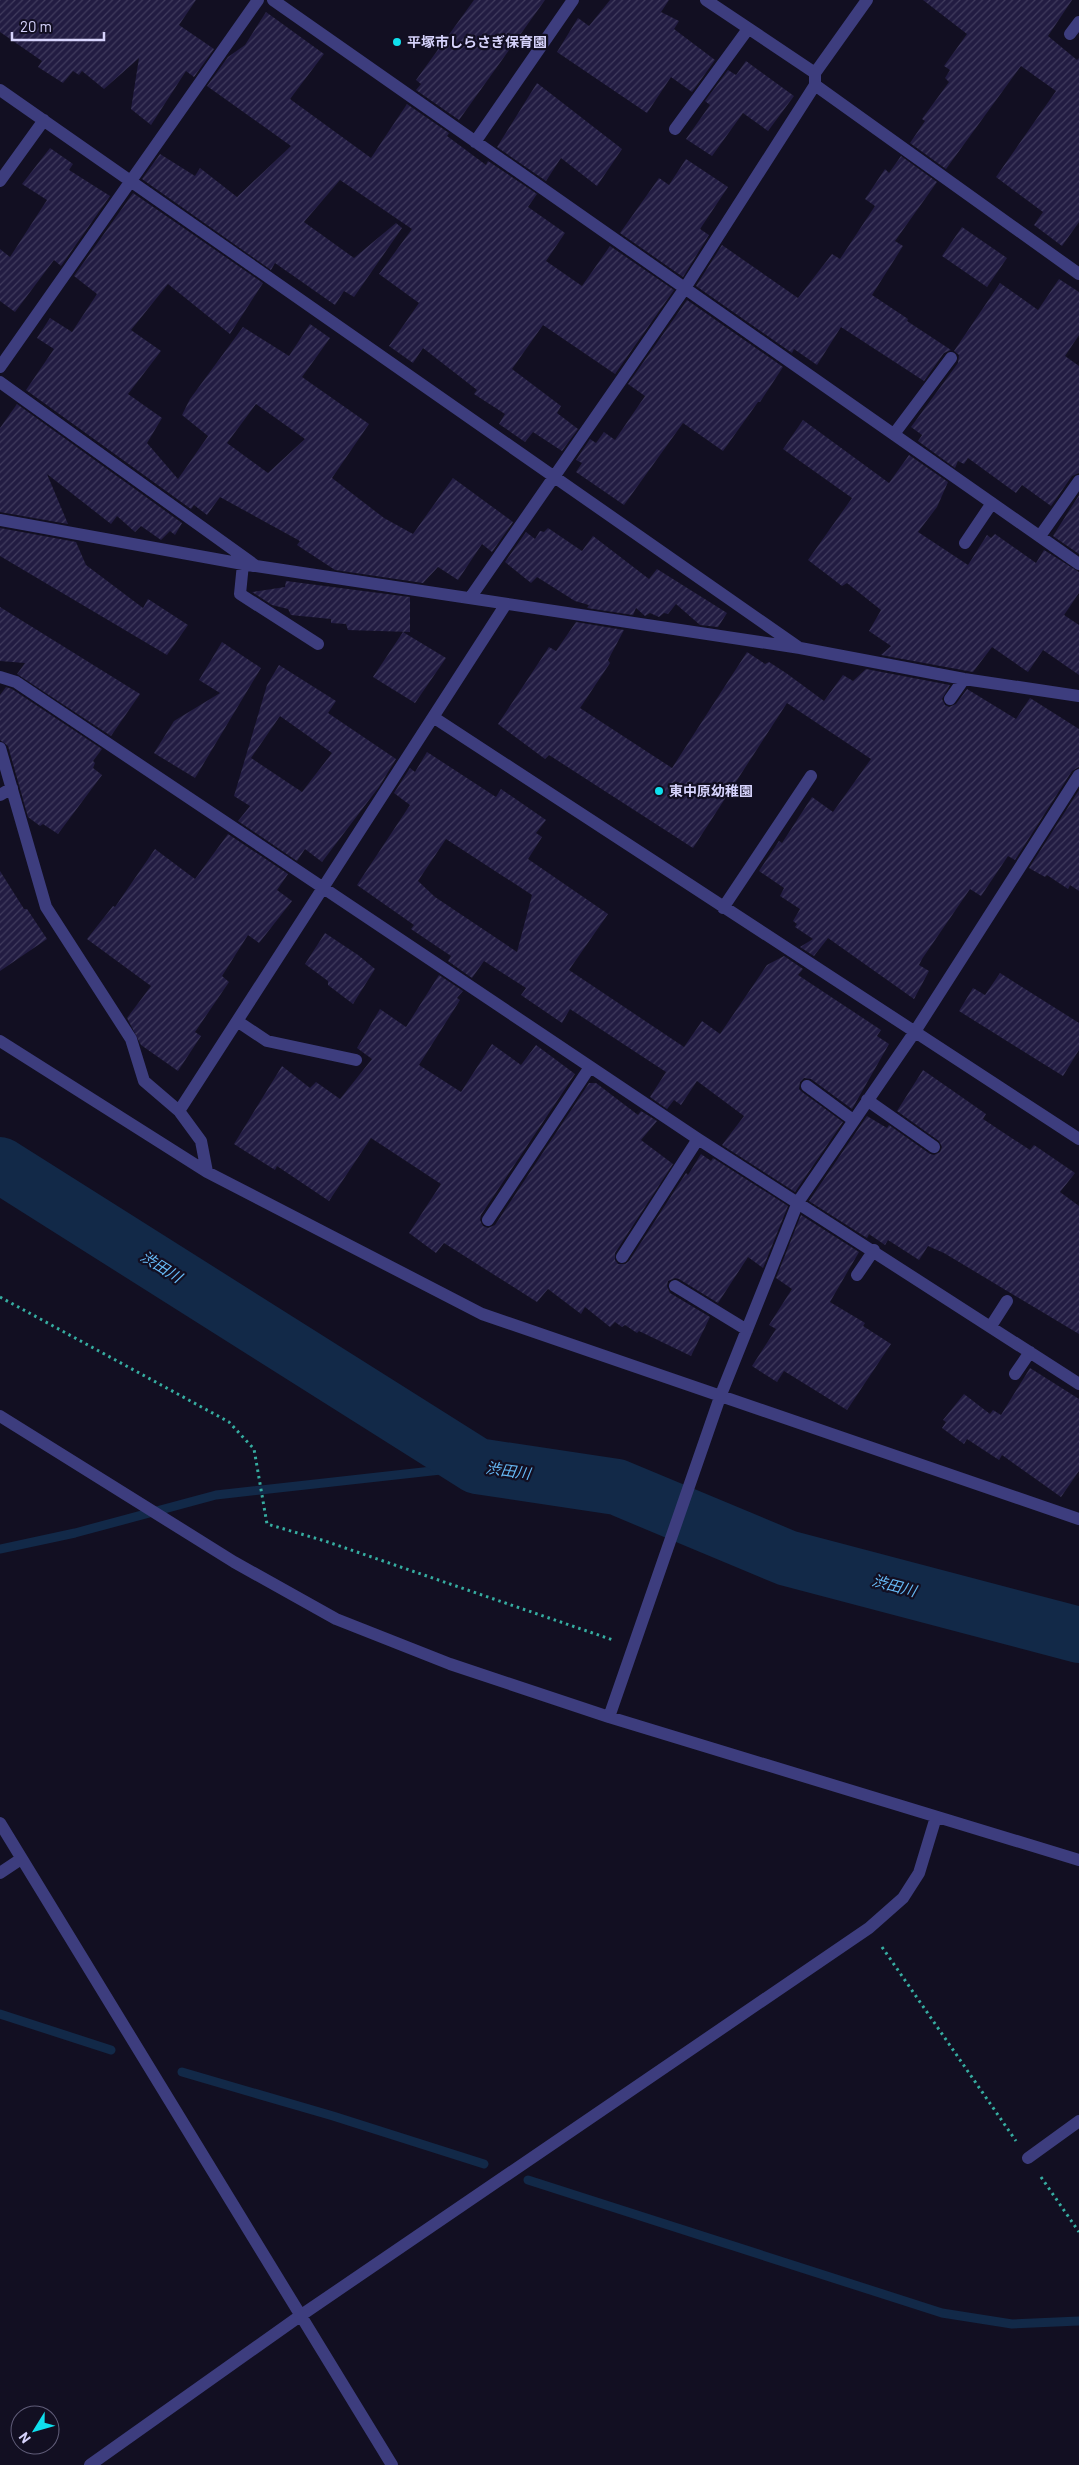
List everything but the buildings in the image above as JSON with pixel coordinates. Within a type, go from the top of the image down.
[{"type":"street","points":[[0,367],[258,0]]},
{"type":"street","points":[[273,0],[1079,564]]},
{"type":"street","points":[[475,142],[573,0]]},
{"type":"street","points":[[706,0],[1079,274]]},
{"type":"street","points":[[470,598],[684,288],[815,79],[868,0]]},
{"type":"street","points":[[1070,34],[1079,22]]},
{"type":"street","points":[[675,129],[748,29]]},
{"type":"street","points":[[0,90],[800,648]]},
{"type":"street","points":[[0,181],[44,120]]},
{"type":"street","points":[[894,434],[950,358]]},
{"type":"street","points":[[0,382],[256,566]]},
{"type":"street","points":[[1040,536],[1079,481]]},
{"type":"street","points":[[965,543],[992,502]]},
{"type":"street","points":[[0,520],[243,564],[800,648],[964,679],[1079,696]]},
{"type":"street","points":[[243,564],[240,594],[318,644]]},
{"type":"street","points":[[179,1111],[506,604]]},
{"type":"street","points":[[0,677],[16,682],[590,1067],[1079,1384]]},
{"type":"street","points":[[950,699],[964,679]]},
{"type":"street","points":[[432,717],[1079,1139]]},
{"type":"street","points":[[0,748],[46,907],[131,1038],[144,1081],[179,1111],[200,1141],[207,1172]]},
{"type":"street","points":[[609,1717],[720,1397],[798,1202],[866,1100],[914,1033],[1079,775]]},
{"type":"street","points":[[723,908],[811,776]]},
{"type":"street","points":[[0,795],[12,788]]},
{"type":"street","points":[[237,1021],[267,1041],[356,1060]]},
{"type":"street","points":[[0,1041],[207,1172],[482,1314],[1079,1519]]},
{"type":"street","points":[[488,1220],[590,1067]]},
{"type":"street","points":[[807,1086],[853,1120]]},
{"type":"street","points":[[866,1100],[934,1147]]},
{"type":"street","points":[[622,1257],[698,1138]]},
{"type":"street","points":[[857,1275],[874,1250]]},
{"type":"street","points":[[675,1286],[747,1330]]},
{"type":"street","points":[[990,1326],[1007,1301]]},
{"type":"street","points":[[1014,1374],[1030,1352]]},
{"type":"street","points":[[0,1416],[93,1476],[234,1562],[336,1619],[450,1664],[609,1717],[1079,1860]]},
{"type":"street","points":[[90,2465],[300,2316],[869,1928],[903,1898],[919,1873],[936,1817]]},
{"type":"street","points":[[0,1823],[392,2465]]},
{"type":"street","points":[[0,1874],[21,1858]]},
{"type":"street","points":[[1028,2158],[1079,2121]]},
{"type":"path","points":[[0,1297],[229,1422],[254,1449],[267,1524],[325,1541],[633,1647]]},
{"type":"path","points":[[869,1928],[1079,2232]]},
{"type":"waterway","name":"渋田川","points":[[0,1165],[477,1466],[617,1487],[787,1558],[1079,1635]]},
{"type":"waterway","points":[[0,1549],[75,1533],[216,1495],[477,1466]]},
{"type":"waterway","points":[[0,2014],[111,2050]]},
{"type":"waterway","points":[[182,2072],[333,2116],[484,2164]]},
{"type":"waterway","points":[[528,2180],[942,2313],[1012,2324],[1079,2321]]},
{"type":"place","name":"平塚市しらさぎ保育園","points":[[397,42]]},
{"type":"place","name":"東中原幼稚園","points":[[659,791]]}]
